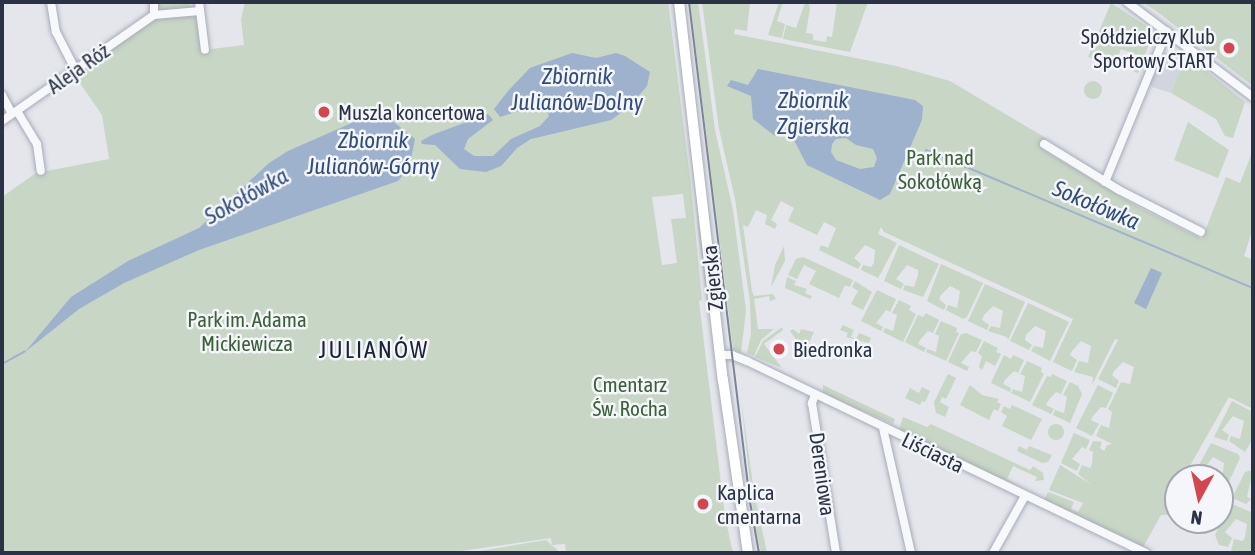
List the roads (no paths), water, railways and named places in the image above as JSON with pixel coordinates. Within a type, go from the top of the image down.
[{"type":"main road","name":"Zgierska","points":[[679,2],[720,355],[748,553]]},
{"type":"street","points":[[51,2],[56,32],[75,69]]},
{"type":"street","points":[[154,2],[154,15]]},
{"type":"street","points":[[1127,2],[1253,97]]},
{"type":"street","points":[[199,7],[205,50]]},
{"type":"street","name":"Aleja Róż","points":[[2,121],[154,15],[199,7]]},
{"type":"street","points":[[1105,182],[1167,31]]},
{"type":"street","points":[[2,95],[37,144],[41,171]]},
{"type":"street","points":[[1044,144],[1105,182],[1201,232]]},
{"type":"street","name":"Liściasta","points":[[720,355],[740,358],[1146,553]]},
{"type":"street","name":"Dereniowa","points":[[815,395],[812,402],[836,553]]},
{"type":"street","points":[[883,428],[911,553]]},
{"type":"street","points":[[993,553],[1025,496]]},
{"type":"water","name":"Zbiornik Julianów-Dolny","points":[[572,53],[596,58],[616,53],[625,56],[650,72],[647,86],[629,107],[611,120],[531,139],[517,148],[501,166],[486,172],[460,169],[435,145],[422,144],[421,141],[432,135],[488,114],[493,120],[468,139],[464,149],[474,156],[493,156],[511,139],[540,126],[549,116],[546,108],[538,105],[500,117],[494,109],[530,68]]},
{"type":"water","name":"Zbiornik Zgierska","points":[[758,69],[915,100],[923,106],[922,120],[890,194],[880,200],[807,165],[795,142],[779,132],[775,136],[753,119],[751,96],[727,86],[731,80],[748,85]],"holes":[[[846,138],[856,145],[873,149],[877,158],[874,167],[860,169],[836,160],[831,152],[836,139]]]},
{"type":"water","name":"Zbiornik Julianów-Górny","points":[[372,114],[390,119],[415,139],[409,168],[398,181],[199,250],[124,283],[79,309],[25,352],[71,297],[128,261],[199,228],[269,163],[288,151]]},
{"type":"water","points":[[1151,268],[1162,273],[1146,309],[1134,303]]},
{"type":"waterway","name":"Sokołówka","points":[[926,150],[1253,288]]},
{"type":"waterway","name":"Sokołówka","points":[[2,364],[25,351]]},
{"type":"tram line","points":[[689,2],[750,502],[759,553]]},
{"type":"place","name":"Spółdzielczy Klub Sportowy START","points":[[1229,48]]},
{"type":"place","name":"Muszla koncertowa","points":[[324,112]]},
{"type":"place","name":"Biedronka","points":[[779,349]]},
{"type":"place","name":"Kaplica cmentarna","points":[[703,504]]},
{"type":"district","name":"JULIANÓW","points":[[374,350]]},
{"type":"park label","name":"Park nad Sokołówką","points":[[940,169]]},
{"type":"park label","name":"Park im. Adama Mickiewicza","points":[[247,331]]},
{"type":"park label","name":"Cmentarz Św. Rocha","points":[[630,396]]}]
